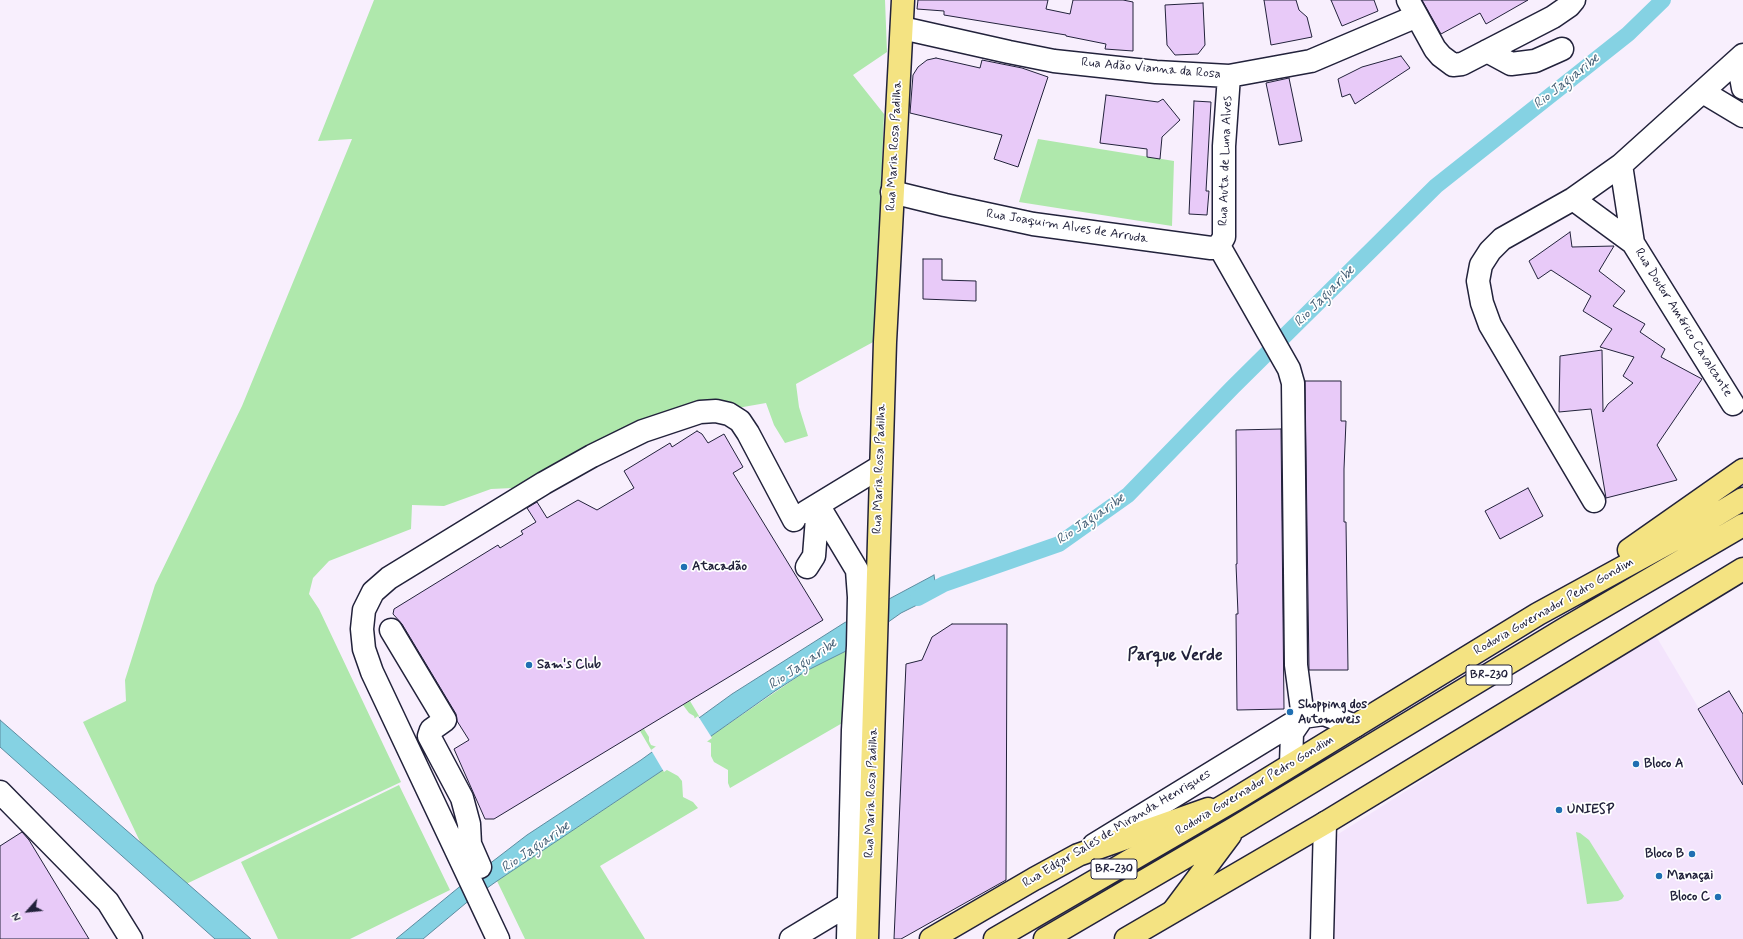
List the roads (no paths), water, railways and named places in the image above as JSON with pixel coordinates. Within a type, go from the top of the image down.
[{"type":"main road","name":"Rua Maria Rosa Padilha","points":[[867,939],[877,636],[868,598],[879,502],[892,192],[903,0]]},
{"type":"main road","points":[[1538,614],[1743,470]]},
{"type":"main road","name":"Rodovia Governador Pedro Gondim","points":[[995,939],[1234,800],[1538,614],[1688,532],[1743,499]]},
{"type":"main road","name":"Rodovia Governador Pedro Gondim","points":[[1045,939],[1235,828],[1570,626],[1743,525]]},
{"type":"main road","points":[[1126,939],[1325,823],[1743,569]]},
{"type":"main road","points":[[1078,855],[1234,800]]},
{"type":"main road","points":[[1174,910],[1235,828]]},
{"type":"main road","name":"Rua Edgar Sales de Miranda Henriques","points":[[931,939],[1078,855]]},
{"type":"street","points":[[1413,8],[1435,49],[1449,64],[1453,65],[1462,64],[1562,12],[1574,0]]},
{"type":"street","name":"Rua Adão Vianna da Rosa","points":[[902,28],[1054,61],[1156,72],[1229,76],[1311,61],[1413,8]]},
{"type":"street","points":[[1487,51],[1511,64],[1534,61],[1562,49]]},
{"type":"street","points":[[1740,58],[1743,88]]},
{"type":"street","points":[[1594,501],[1490,325],[1482,303],[1478,281],[1481,265],[1490,251],[1502,239],[1574,198],[1620,165],[1740,58]]},
{"type":"street","name":"Rua Auta de Luna Alves","points":[[1220,246],[1224,237],[1224,146],[1229,76]]},
{"type":"street","points":[[1703,92],[1743,116]]},
{"type":"street","name":"Rua Doutor Américo Cavalcante","points":[[1620,165],[1634,243],[1733,404]]},
{"type":"street","name":"Rua Joaquim Alves de Arruda","points":[[892,192],[945,206],[1033,224],[1211,248],[1220,246]]},
{"type":"street","name":"Rua Doutor Américo Cavalcante","points":[[1574,198],[1634,243]]},
{"type":"street","points":[[1220,246],[1289,369],[1294,394],[1294,579],[1296,665],[1303,717],[1292,733],[1292,764]]},
{"type":"street","points":[[512,939],[485,894],[372,672],[364,649],[362,629],[364,610],[373,592],[388,578],[544,483],[592,456],[643,432],[700,412],[716,411],[729,414],[740,421],[748,433],[789,523],[880,467]]},
{"type":"street","points":[[848,488],[879,502]]},
{"type":"street","points":[[807,567],[814,556],[818,505]]},
{"type":"street","points":[[818,505],[857,570],[868,598],[858,646],[853,730],[848,939]]},
{"type":"street","points":[[391,630],[445,720],[431,730],[429,736],[462,798],[469,824],[472,867]]},
{"type":"street","points":[[1303,717],[1324,714],[1355,726]]},
{"type":"street","name":"Rua Edgar Sales de Miranda Henriques","points":[[1078,855],[1303,717]]},
{"type":"street","points":[[0,792],[108,902],[131,939]]},
{"type":"street","points":[[1322,939],[1325,823]]},
{"type":"street","points":[[485,894],[498,939]]},
{"type":"street","points":[[791,939],[849,904]]},
{"type":"water","points":[[934,575],[937,595],[901,613],[850,649],[806,671],[775,691],[663,770],[497,881],[466,903],[423,939],[396,939],[458,888],[527,835],[641,760],[732,694],[844,623]]},
{"type":"water","points":[[0,720],[251,939],[215,939],[0,747]]},
{"type":"waterway","name":"Rio Jaguaribe","points":[[918,598],[944,584],[1059,544],[1128,495],[1233,387],[1436,186],[1628,34],[1663,0]]},
{"type":"place","name":"Atacadão","points":[[684,567]]},
{"type":"place","name":"Sam's Club","points":[[529,665]]},
{"type":"place","name":"Shopping dos Automoveis","points":[[1290,712]]},
{"type":"place","name":"Bloco A","points":[[1636,764]]},
{"type":"place","name":"UNIESP","points":[[1559,810]]},
{"type":"place","name":"Bloco B","points":[[1692,854]]},
{"type":"place","name":"Manaçai","points":[[1659,876]]},
{"type":"place","name":"Bloco C","points":[[1718,897]]},
{"type":"district","name":"Parque Verde","points":[[1175,656]]}]
